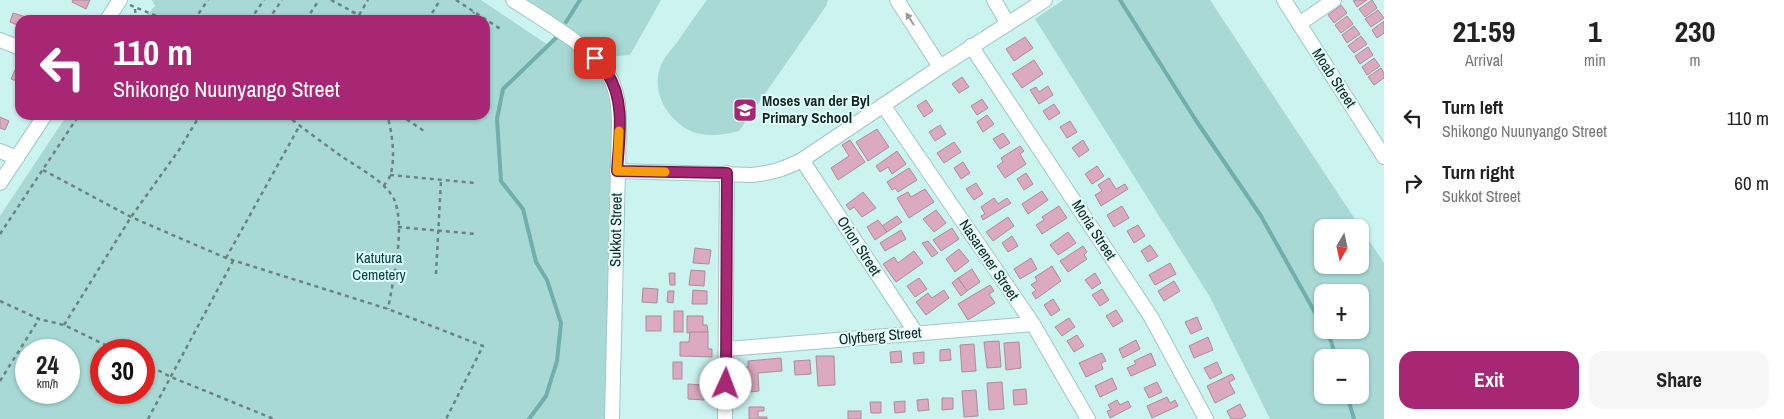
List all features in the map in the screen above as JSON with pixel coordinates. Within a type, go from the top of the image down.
[{"type":"street","name":"Sukkot Street","points":[[513,0],[592,55],[608,74],[616,92],[619,108],[612,419]]},
{"type":"street","points":[[897,0],[940,67]]},
{"type":"street","points":[[994,0],[1008,24]]},
{"type":"street","points":[[617,171],[752,175],[768,174],[780,170],[802,160],[940,67],[1045,0]]},
{"type":"street","name":"Moab Street","points":[[1284,0],[1384,157]]},
{"type":"street","points":[[1299,24],[1334,0]]},
{"type":"street","points":[[112,15],[125,2]]},
{"type":"street","points":[[0,40],[15,46]]},
{"type":"street","name":"Moria Street","points":[[972,46],[1151,317],[1206,419]]},
{"type":"street","name":"Nasarener Street","points":[[883,105],[1033,324],[1088,419]]},
{"type":"street","points":[[0,183],[42,120]]},
{"type":"street","points":[[0,151],[17,158]]},
{"type":"street","name":"Orion Street","points":[[802,160],[916,333]]},
{"type":"street","points":[[725,419],[727,173]]},
{"type":"street","name":"Olyfberg Street","points":[[727,348],[1033,324]]},
{"type":"path","points":[[198,15],[208,0]]},
{"type":"path","points":[[254,15],[264,0]]},
{"type":"path","points":[[272,15],[282,0]]},
{"type":"path","points":[[309,15],[319,0]]},
{"type":"path","points":[[331,0],[359,15],[368,0]]},
{"type":"path","points":[[431,15],[440,0]]},
{"type":"path","points":[[456,0],[479,15]]},
{"type":"path","points":[[125,2],[153,15]]},
{"type":"path","points":[[135,8],[136,15]]},
{"type":"path","points":[[490,22],[502,30]]},
{"type":"path","points":[[0,234],[76,120]]},
{"type":"path","points":[[64,325],[131,217],[179,150],[197,120]]},
{"type":"path","points":[[293,120],[343,157],[368,172],[393,197],[397,208],[398,227],[395,270],[388,310]]},
{"type":"path","points":[[383,186],[390,175],[392,154],[389,120]]},
{"type":"path","points":[[406,120],[424,131]]},
{"type":"path","points":[[226,258],[300,125]]},
{"type":"path","points":[[43,170],[131,217],[233,261],[388,310],[483,346],[446,419]]},
{"type":"path","points":[[390,175],[475,183]]},
{"type":"path","points":[[436,274],[441,180]]},
{"type":"path","points":[[398,227],[476,234]]},
{"type":"path","points":[[148,419],[233,261]]},
{"type":"path","points":[[0,300],[39,319],[64,325],[93,339]]},
{"type":"path","points":[[0,381],[39,319]]},
{"type":"path","points":[[155,369],[274,419]]},
{"type":"green space","name":"Katutura Cemetery","points":[[152,0],[481,0],[548,45],[559,35],[513,0],[661,0],[630,55],[595,58],[616,92],[612,419],[0,419],[0,216],[64,120],[490,120],[490,15],[146,15],[155,6]]},
{"type":"green space","points":[[707,0],[828,0],[826,6],[739,131],[710,135],[693,132],[675,120],[663,104],[658,84],[663,60]]},
{"type":"green space","points":[[1063,0],[1210,0],[1355,219],[1314,219],[1314,274],[1369,274],[1369,240],[1384,263],[1384,419],[1270,419],[1210,297],[1035,19]]},
{"type":"building","points":[[73,0],[90,0],[86,9],[72,2]]},
{"type":"building","points":[[1353,0],[1367,0],[1357,7]]},
{"type":"building","points":[[1372,0],[1377,8],[1365,17],[1359,9]]},
{"type":"building","points":[[1341,5],[1347,13],[1334,23],[1328,15]]},
{"type":"building","points":[[1378,10],[1384,18],[1371,27],[1365,19]]},
{"type":"building","points":[[13,13],[20,15],[15,15],[15,24],[10,22]]},
{"type":"building","points":[[1347,16],[1353,24],[1341,33],[1335,25]]},
{"type":"building","points":[[1384,21],[1384,33],[1377,38],[1372,30]]},
{"type":"building","points":[[1354,26],[1360,34],[1347,43],[1342,35]]},
{"type":"building","points":[[1361,36],[1367,44],[1354,53],[1348,46]]},
{"type":"building","points":[[1025,37],[1033,48],[1014,61],[1006,49]]},
{"type":"building","points":[[1368,47],[1373,55],[1360,64],[1355,56]]},
{"type":"building","points":[[1374,58],[1380,66],[1367,75],[1362,67]]},
{"type":"building","points":[[1034,60],[1043,74],[1022,88],[1012,74]]},
{"type":"building","points":[[1381,68],[1384,78],[1374,85],[1368,77]]},
{"type":"building","points":[[15,70],[15,80],[11,79]]},
{"type":"building","points":[[962,77],[969,87],[959,93],[952,84]]},
{"type":"building","points":[[1048,86],[1053,95],[1039,104],[1030,90],[1036,87],[1039,92]]},
{"type":"building","points":[[982,99],[988,108],[977,115],[971,106]]},
{"type":"building","points":[[926,100],[933,111],[924,117],[917,106]]},
{"type":"building","points":[[1054,104],[1060,113],[1049,120],[1043,111]]},
{"type":"building","points":[[987,115],[994,124],[983,132],[977,122]]},
{"type":"building","points":[[0,117],[9,121],[5,130],[0,128]]},
{"type":"building","points":[[1070,121],[1077,132],[1067,138],[1060,127]]},
{"type":"building","points":[[940,125],[946,134],[935,141],[929,132]]},
{"type":"building","points":[[877,129],[889,147],[868,161],[856,142]]},
{"type":"building","points":[[1003,133],[1010,143],[1000,149],[993,139]]},
{"type":"building","points":[[850,140],[865,162],[838,180],[831,168],[849,156],[842,145]]},
{"type":"building","points":[[1083,140],[1089,150],[1079,157],[1072,148]]},
{"type":"building","points":[[954,142],[961,152],[944,163],[937,153]]},
{"type":"building","points":[[1020,146],[1024,151],[1020,154],[1026,164],[1005,178],[997,166],[1003,162],[1001,158]]},
{"type":"building","points":[[897,151],[906,164],[892,174],[888,167],[880,172],[876,166]]},
{"type":"building","points":[[963,162],[970,173],[961,179],[954,168]]},
{"type":"building","points":[[1097,166],[1104,176],[1092,184],[1085,174]]},
{"type":"building","points":[[909,168],[917,180],[898,192],[895,188],[892,190],[887,182]]},
{"type":"building","points":[[1026,173],[1033,184],[1024,190],[1017,179]]},
{"type":"building","points":[[1109,178],[1116,189],[1125,184],[1128,189],[1101,206],[1095,195],[1102,191],[1098,185]]},
{"type":"building","points":[[976,183],[983,194],[974,200],[966,189]]},
{"type":"building","points":[[925,189],[934,202],[909,218],[897,198],[908,192],[911,197]]},
{"type":"building","points":[[1042,191],[1048,200],[1028,214],[1022,204]]},
{"type":"building","points":[[863,192],[876,208],[862,217],[854,207],[850,210],[846,205]]},
{"type":"building","points":[[994,198],[998,204],[1007,198],[1011,203],[983,220],[981,216],[985,214],[981,207]]},
{"type":"building","points":[[1059,206],[1067,218],[1042,234],[1036,225],[1044,220],[1042,217]]},
{"type":"building","points":[[1122,206],[1129,218],[1114,227],[1107,215]]},
{"type":"building","points":[[936,210],[946,223],[934,232],[923,219]]},
{"type":"building","points":[[897,216],[902,222],[887,232],[882,226]]},
{"type":"building","points":[[1008,217],[1014,226],[993,241],[986,232]]},
{"type":"building","points":[[878,220],[887,232],[875,240],[867,227]]},
{"type":"building","points":[[1138,225],[1145,236],[1134,243],[1127,231]]},
{"type":"building","points":[[952,228],[959,239],[941,251],[933,240]]},
{"type":"building","points":[[901,230],[906,239],[885,251],[880,243]]},
{"type":"building","points":[[1068,232],[1076,243],[1058,255],[1050,245]]},
{"type":"building","points":[[1012,236],[1018,246],[1008,252],[1002,243]]},
{"type":"building","points":[[928,241],[938,253],[932,257],[922,243]]},
{"type":"building","points":[[1150,245],[1158,256],[1148,262],[1141,251]]},
{"type":"building","points":[[1083,246],[1087,252],[1084,255],[1087,259],[1068,272],[1060,261]]},
{"type":"building","points":[[695,248],[711,250],[709,264],[693,263]]},
{"type":"building","points":[[959,249],[969,261],[955,272],[946,259]]},
{"type":"building","points":[[914,251],[923,263],[896,282],[883,264],[894,257],[898,263]]},
{"type":"building","points":[[1031,258],[1037,269],[1020,279],[1014,269]]},
{"type":"building","points":[[1170,263],[1176,274],[1155,285],[1149,275]]},
{"type":"building","points":[[1052,266],[1061,281],[1036,299],[1032,293],[1036,290],[1031,285],[1037,281],[1035,277]]},
{"type":"building","points":[[972,269],[980,282],[967,291],[958,278]]},
{"type":"building","points":[[691,270],[705,271],[704,286],[689,285]]},
{"type":"building","points":[[669,273],[675,273],[675,285],[670,285]]},
{"type":"building","points":[[1095,273],[1101,283],[1092,289],[1085,280]]},
{"type":"building","points":[[919,278],[927,289],[915,297],[907,286]]},
{"type":"building","points":[[958,278],[967,291],[961,296],[952,283]]},
{"type":"building","points":[[1174,281],[1180,291],[1164,301],[1158,291]]},
{"type":"building","points":[[990,285],[994,291],[989,294],[995,303],[968,320],[958,304]]},
{"type":"building","points":[[643,288],[658,289],[657,303],[642,302]]},
{"type":"building","points":[[1102,289],[1109,300],[1100,306],[1092,295]]},
{"type":"building","points":[[693,290],[707,291],[707,304],[692,304]]},
{"type":"building","points":[[944,290],[949,298],[926,315],[916,302],[928,293],[932,298]]},
{"type":"building","points":[[668,291],[674,291],[673,303],[667,302]]},
{"type":"building","points":[[1053,299],[1060,310],[1051,316],[1044,305]]},
{"type":"building","points":[[1116,310],[1123,321],[1113,327],[1106,316]]},
{"type":"building","points":[[674,311],[683,311],[683,332],[674,332]]},
{"type":"building","points":[[646,316],[661,316],[661,331],[646,331]]},
{"type":"building","points":[[687,316],[703,316],[703,325],[707,325],[708,332],[687,333]]},
{"type":"building","points":[[1197,317],[1202,329],[1191,334],[1185,322]]},
{"type":"building","points":[[1069,318],[1075,327],[1062,336],[1055,327]]},
{"type":"building","points":[[690,332],[708,332],[708,349],[712,349],[712,357],[680,356],[680,342],[689,342]]},
{"type":"building","points":[[1077,335],[1084,346],[1074,352],[1067,341]]},
{"type":"building","points":[[1208,337],[1213,350],[1194,358],[1189,346]]},
{"type":"building","points":[[1136,340],[1140,349],[1123,358],[1119,349]]},
{"type":"building","points":[[999,341],[1001,367],[987,368],[984,342]]},
{"type":"building","points":[[1019,342],[1021,368],[1006,370],[1004,343]]},
{"type":"building","points":[[974,344],[976,371],[962,372],[960,345]]},
{"type":"building","points":[[950,349],[951,360],[940,361],[940,350]]},
{"type":"building","points":[[901,351],[902,362],[891,363],[890,352]]},
{"type":"building","points":[[924,352],[924,363],[914,364],[913,353]]},
{"type":"building","points":[[1102,353],[1106,361],[1101,363],[1103,369],[1086,377],[1079,363]]},
{"type":"building","points":[[1151,353],[1156,365],[1131,376],[1127,368],[1136,364],[1134,361]]},
{"type":"building","points":[[816,356],[834,356],[835,385],[818,386]]},
{"type":"building","points":[[781,358],[782,371],[758,373],[759,391],[740,393],[738,368],[748,367],[748,361]]},
{"type":"building","points":[[810,360],[811,374],[795,375],[794,361]]},
{"type":"building","points":[[673,362],[682,362],[682,379],[673,379]]},
{"type":"building","points":[[1217,362],[1222,373],[1210,379],[1204,368]]},
{"type":"building","points":[[1232,374],[1235,379],[1229,382],[1235,393],[1215,403],[1207,386]]},
{"type":"building","points":[[1112,378],[1117,389],[1100,397],[1095,386]]},
{"type":"building","points":[[1002,382],[1004,409],[989,410],[987,383]]},
{"type":"building","points":[[1157,382],[1162,392],[1149,398],[1144,388]]},
{"type":"building","points":[[688,384],[704,385],[704,400],[688,399]]},
{"type":"building","points":[[1026,389],[1027,404],[1014,405],[1013,390]]},
{"type":"building","points":[[976,390],[978,416],[964,417],[962,391]]},
{"type":"building","points":[[1167,397],[1170,403],[1175,400],[1178,406],[1152,418],[1147,406]]},
{"type":"building","points":[[942,398],[953,398],[953,409],[942,410]]},
{"type":"building","points":[[928,399],[929,410],[918,411],[917,400]]},
{"type":"building","points":[[1117,400],[1120,405],[1128,401],[1131,407],[1110,418],[1107,411],[1111,410],[1108,405]]},
{"type":"building","points":[[905,401],[905,412],[895,413],[894,402]]},
{"type":"building","points":[[870,402],[881,402],[881,413],[871,413]]},
{"type":"building","points":[[1240,404],[1246,416],[1240,419],[1231,419],[1227,411]]},
{"type":"building","points":[[749,407],[764,407],[764,411],[758,411],[758,417],[767,417],[767,419],[749,419]]},
{"type":"building","points":[[848,411],[861,411],[861,419],[848,419]]},
{"type":"waterway","points":[[566,22],[580,0]]},
{"type":"waterway","points":[[1120,0],[1195,119],[1261,216],[1314,311]]},
{"type":"waterway","points":[[529,419],[546,396],[557,361],[561,323],[547,280],[536,262],[523,209],[501,181],[497,119],[503,89],[559,35]]},
{"type":"waterway","points":[[1330,339],[1333,349]]},
{"type":"waterway","points":[[1350,404],[1354,419]]},
{"type":"slow traffic","points":[[619,131],[617,171],[665,172]]},
{"type":"place","name":"Moses van der Byl Primary School","points":[[745,110]]},
{"type":"route","points":[[595,58],[608,74],[616,92],[619,108],[617,171],[727,173],[726,384]]}]
